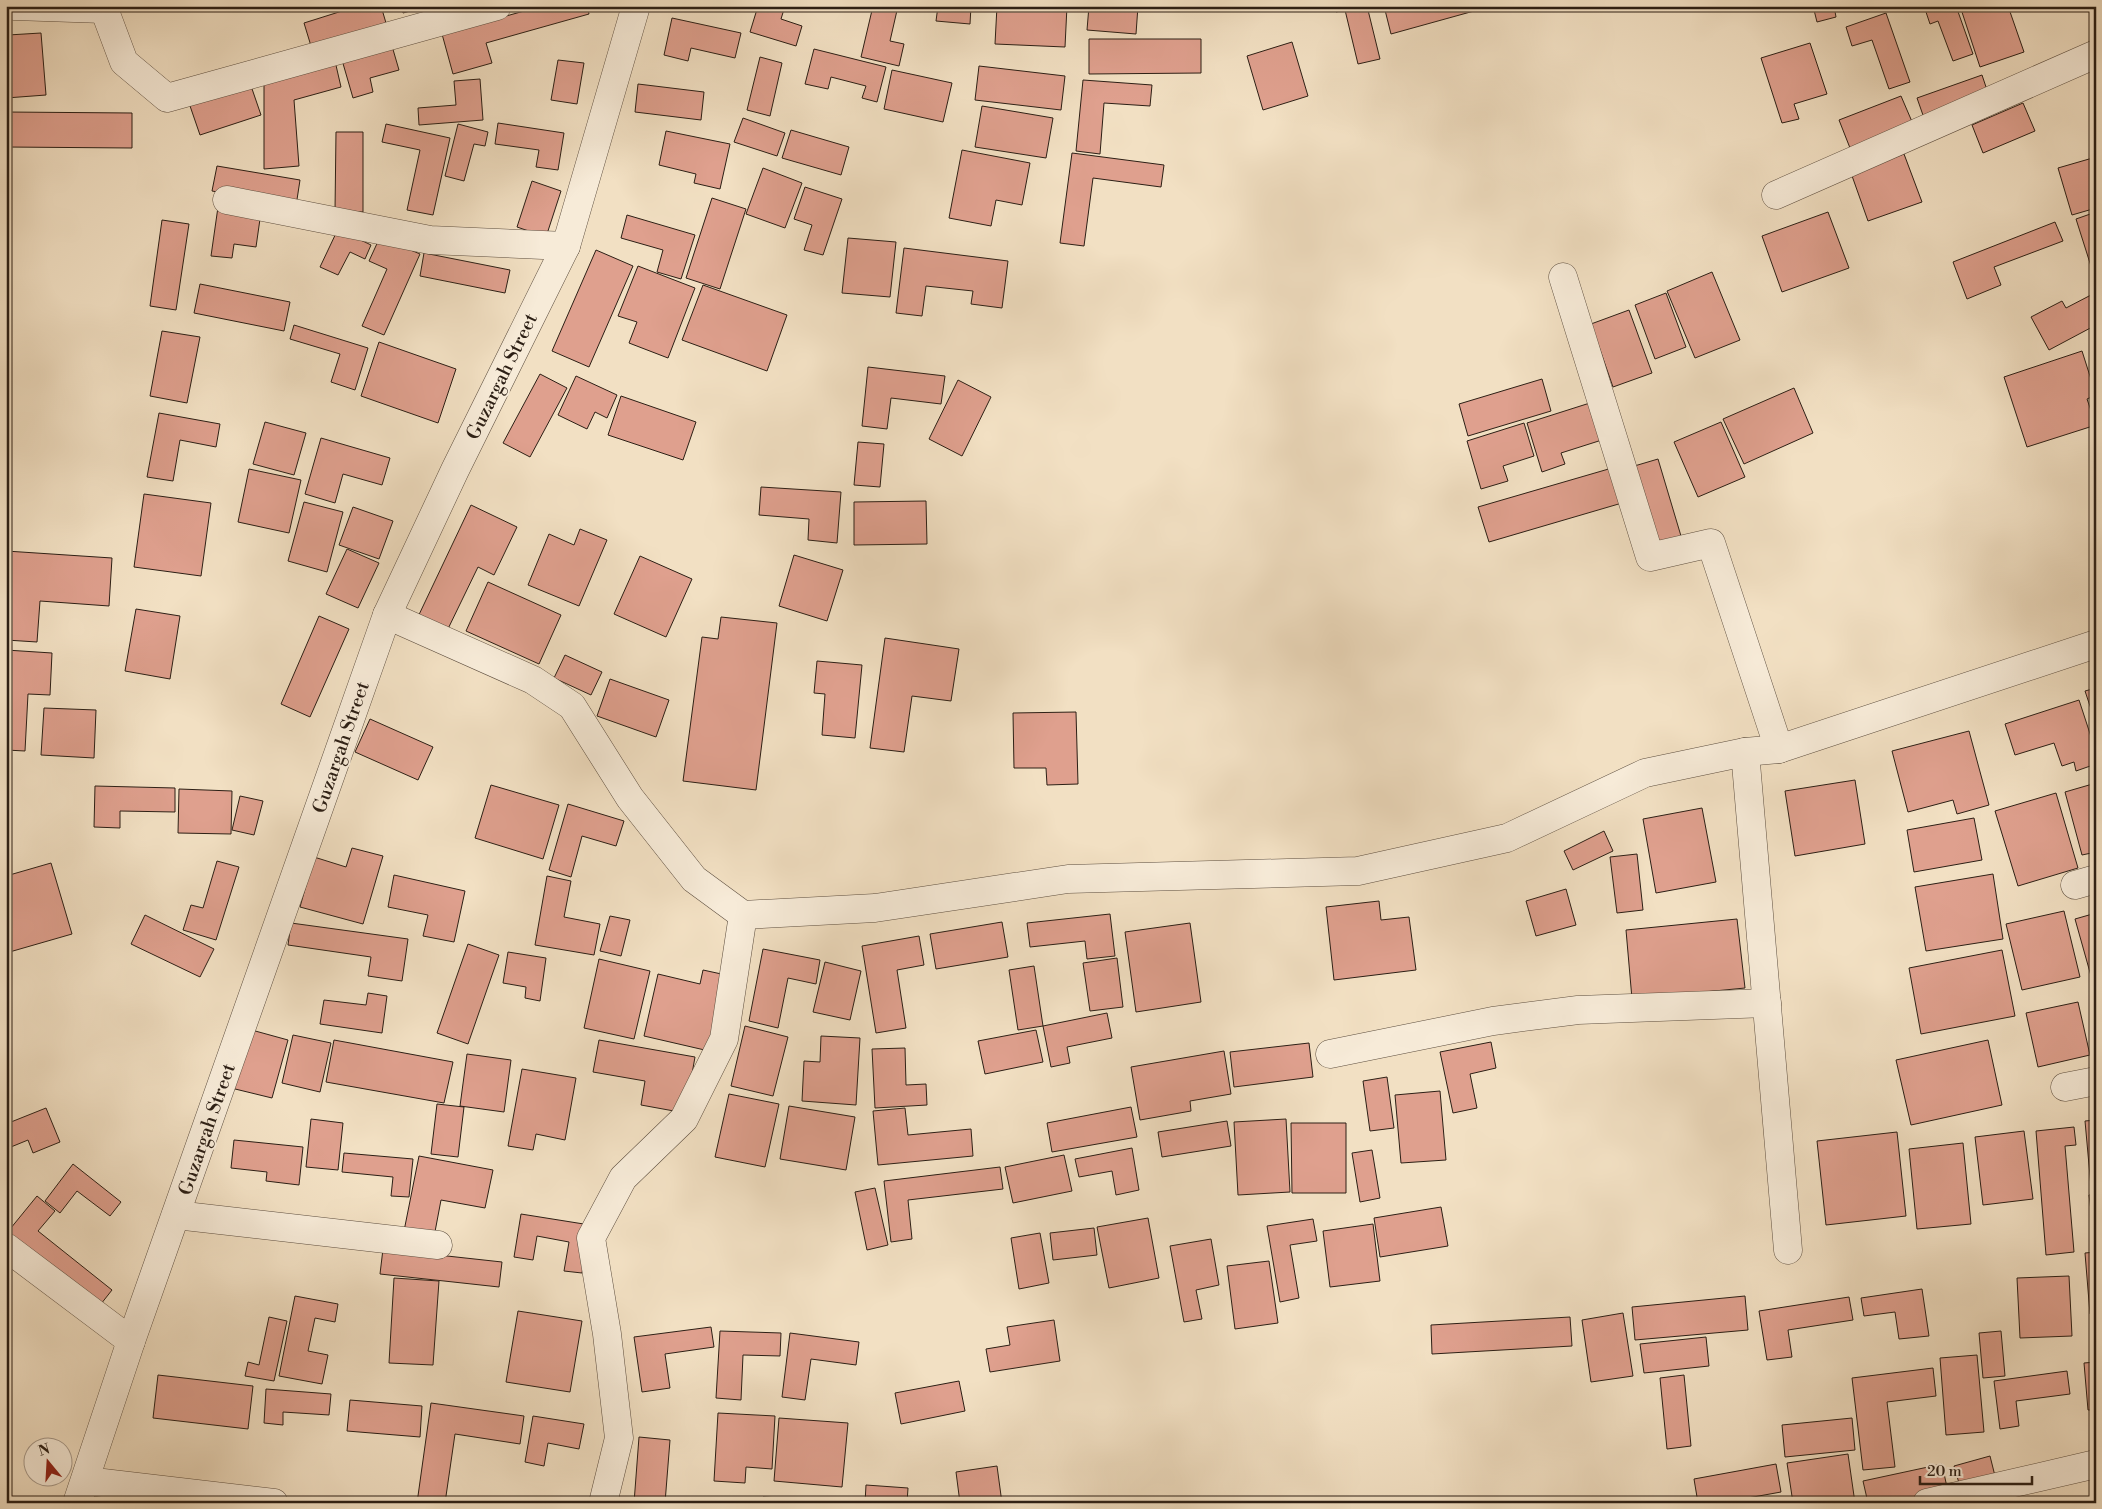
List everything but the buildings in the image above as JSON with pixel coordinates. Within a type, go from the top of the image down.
[{"type":"street","points":[[14,6],[104,8],[124,62],[167,98],[497,6]]},
{"type":"street","name":"Guzargah Street","points":[[82,1492],[131,1341],[387,615],[455,470],[566,246],[636,6]]},
{"type":"street","points":[[1776,195],[2096,54]]},
{"type":"street","points":[[227,200],[430,240],[566,246]]},
{"type":"street","points":[[1563,277],[1650,557],[1711,543],[1778,749]]},
{"type":"street","points":[[387,615],[533,680],[572,706],[630,798],[694,879],[743,915],[875,908],[1068,879],[1358,871],[1507,838],[1645,773],[1744,752],[1778,749],[2096,644]]},
{"type":"street","points":[[1744,752],[1788,1250]]},
{"type":"street","points":[[603,1503],[619,1438],[607,1334],[590,1238],[624,1178],[684,1119],[724,1038],[743,915]]},
{"type":"street","points":[[1330,1054],[1493,1021],[1578,1010],[1767,1003]]},
{"type":"street","points":[[2066,1087],[2096,1081]]},
{"type":"street","points":[[176,1215],[438,1245]]},
{"type":"street","points":[[6,1248],[131,1341]]},
{"type":"street","points":[[1927,1503],[2096,1464]]},
{"type":"street","points":[[82,1492],[274,1503]]}]
